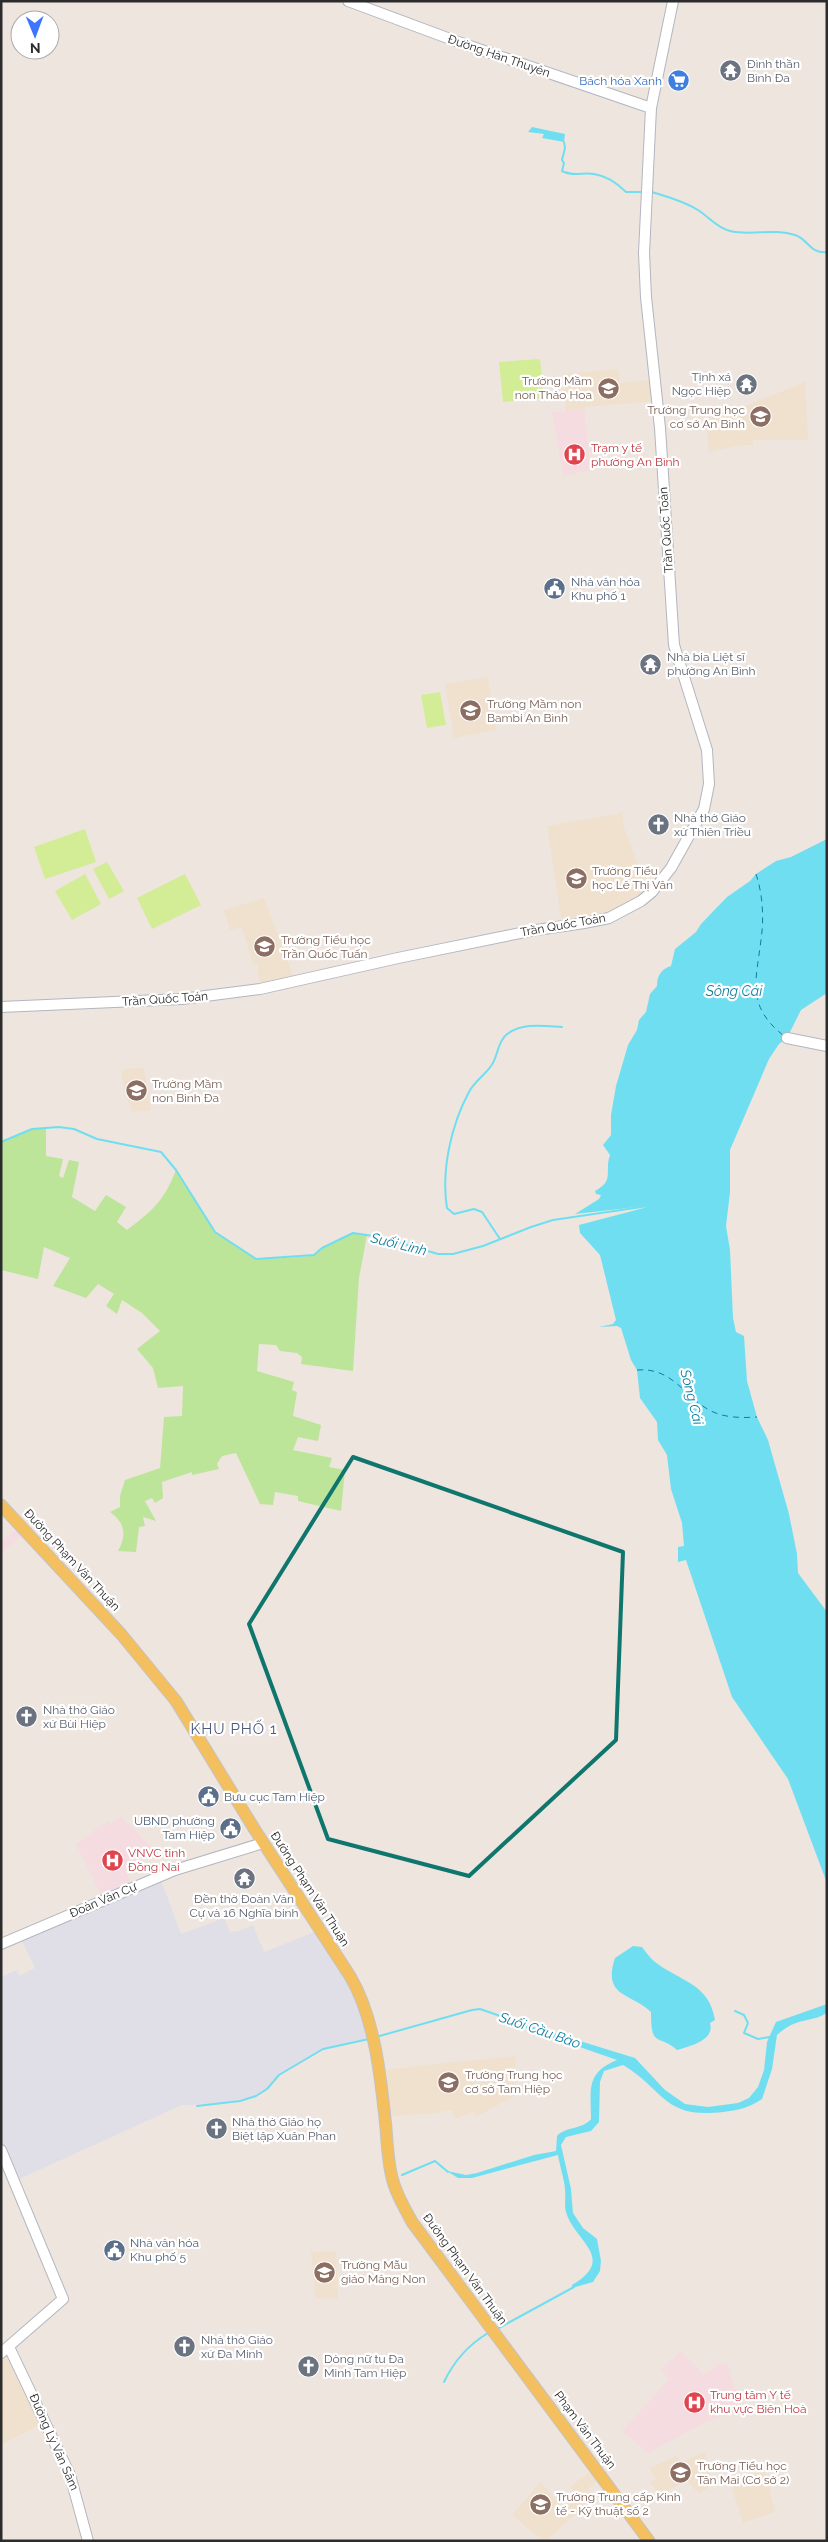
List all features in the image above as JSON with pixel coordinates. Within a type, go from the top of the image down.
[{"type":"main road","name":"Đường Hàn Thuyên","points":[[348,1],[461,43],[651,108]]},
{"type":"main road","name":"Trần Quốc Toản","points":[[1,1007],[182,999],[260,989],[398,958],[609,918],[641,901],[652,892],[671,868],[700,817],[709,784],[707,750],[674,645],[660,428],[646,297],[646,202],[651,108],[673,1]]},
{"type":"main road","points":[[787,1038],[827,1046]]},
{"type":"main road","name":"Đường Phạm Văn Thuận","points":[[1,1505],[121,1634],[176,1701],[263,1842],[358,1989],[372,2038],[384,2110],[391,2174],[402,2203],[412,2222],[494,2331]]},
{"type":"main road","name":"Đoàn Văn Cự","points":[[1,1944],[175,1870],[263,1842]]},
{"type":"main road","points":[[1,2150],[63,2299],[5,2350]]},
{"type":"main road","name":"Phạm Văn Thuận","points":[[494,2331],[649,2541]]},
{"type":"main road","name":"Đường Lý Văn Sâm","points":[[5,2350],[70,2475],[88,2541]]},
{"type":"highlighted area","points":[[353,1457],[623,1552],[616,1740],[469,1876],[328,1839],[249,1624]]},
{"type":"shaded area","name":"Trường Mầm non Thảo Hoa","points":[[618,369],[620,383],[652,380],[654,401],[585,407],[585,409],[566,411],[563,374]]},
{"type":"shaded area","name":"Trường Trung học cơ sở An Bình","points":[[805,382],[808,440],[753,440],[753,445],[741,445],[709,452],[706,419],[725,414]]},
{"type":"shaded area","name":"Trạm y tế phường An Bình","points":[[584,409],[591,470],[563,476],[552,412]]},
{"type":"shaded area","name":"Trường Mầm non Bambi An Bình","points":[[488,677],[496,730],[454,738],[445,684]]},
{"type":"shaded area","points":[[622,811],[624,828],[648,891],[639,899],[608,914],[562,923],[547,826],[617,814]]},
{"type":"shaded area","name":"Trường Tiểu học Trần Quốc Tuấn","points":[[264,898],[294,978],[260,986],[257,964],[253,964],[242,927],[230,930],[224,910]]},
{"type":"shaded area","name":"Trường Mầm non Bình Đa","points":[[144,1067],[151,1110],[132,1112],[124,1088],[121,1070]]},
{"type":"shaded area","points":[[15,1530],[21,1536],[1,1555],[1,1542]]},
{"type":"shaded area","name":"VNVC tỉnh Đồng Nai","points":[[121,1816],[155,1851],[125,1868],[131,1884],[102,1897],[76,1844],[108,1821],[111,1824]]},
{"type":"shaded area","points":[[161,1880],[181,1934],[224,1918],[230,1932],[239,1931],[253,1925],[264,1952],[317,1931],[355,1991],[368,2039],[324,2049],[306,2058],[279,2075],[267,2089],[256,2096],[216,2104],[182,2105],[17,2180],[1,2141],[1,1977],[17,1970],[19,1976],[35,1968],[21,1939]]},
{"type":"shaded area","name":"Trường Trung học cơ sở Tam Hiệp","points":[[515,2056],[516,2095],[476,2117],[474,2112],[455,2119],[453,2110],[440,2111],[440,2113],[388,2116],[381,2070]]},
{"type":"shaded area","name":"Trường Mẫu giáo Măng Non","points":[[336,2251],[338,2298],[316,2299],[311,2252]]},
{"type":"shaded area","name":"Trung tâm Y tế khu vực Biên Hoà","points":[[681,2351],[704,2375],[719,2363],[727,2364],[742,2408],[702,2424],[648,2453],[622,2431],[669,2379],[661,2369]]},
{"type":"shaded area","points":[[8,2353],[43,2423],[1,2445],[1,2357]]},
{"type":"shaded area","name":"Trường Tiểu học Tân Mai (Cơ sở 2)","points":[[705,2452],[713,2484],[699,2494],[686,2480],[662,2494],[650,2483],[656,2478],[649,2468],[676,2456],[681,2462]]},
{"type":"shaded area","name":"Trường Trung cấp Kinh tế - Kỹ thuật số 2","points":[[593,2469],[600,2479],[588,2489],[594,2497],[546,2541],[543,2541],[512,2515],[541,2482],[562,2507],[576,2494],[570,2487]]},
{"type":"shaded area","points":[[765,2471],[775,2512],[743,2523],[730,2482]]},
{"type":"green space","points":[[540,359],[544,398],[503,402],[499,362]]},
{"type":"green space","points":[[440,692],[446,725],[427,728],[421,695]]},
{"type":"green space","points":[[85,829],[96,862],[45,879],[34,847]]},
{"type":"green space","points":[[107,862],[124,891],[109,899],[93,869]]},
{"type":"green space","points":[[85,874],[101,904],[72,920],[55,891]]},
{"type":"green space","points":[[185,874],[201,905],[152,929],[137,898]]},
{"type":"green space","points":[[46,1128],[46,1156],[63,1159],[59,1176],[63,1178],[69,1160],[79,1162],[72,1197],[95,1211],[106,1195],[126,1207],[117,1222],[127,1230],[157,1204],[167,1190],[176,1170],[215,1232],[256,1259],[314,1255],[322,1248],[353,1233],[367,1235],[359,1278],[353,1371],[301,1364],[302,1357],[297,1353],[280,1351],[276,1345],[259,1344],[257,1371],[294,1382],[292,1390],[297,1392],[293,1416],[321,1425],[318,1441],[298,1437],[293,1450],[332,1458],[329,1467],[345,1470],[341,1511],[298,1501],[298,1496],[275,1492],[273,1505],[260,1504],[236,1453],[222,1456],[217,1464],[219,1469],[192,1475],[192,1472],[162,1482],[163,1498],[155,1503],[152,1498],[145,1501],[156,1521],[143,1517],[145,1526],[139,1527],[136,1552],[118,1551],[123,1540],[123,1530],[119,1520],[110,1512],[120,1507],[120,1496],[125,1480],[160,1468],[164,1417],[182,1416],[183,1386],[158,1388],[153,1368],[137,1349],[160,1331],[142,1313],[122,1300],[117,1314],[106,1306],[114,1294],[98,1284],[86,1298],[53,1286],[70,1258],[44,1247],[38,1279],[1,1270],[1,1142],[32,1129]]},
{"type":"water","points":[[532,127],[565,134],[564,142],[542,138],[544,134],[528,132]]},
{"type":"water","name":"Sông Cái","points":[[827,839],[827,993],[801,1010],[787,1038],[779,1044],[769,1059],[730,1150],[730,1192],[726,1226],[730,1250],[733,1318],[736,1332],[744,1336],[747,1381],[757,1417],[768,1440],[789,1514],[797,1554],[798,1573],[827,1612],[827,1883],[788,1779],[732,1697],[686,1560],[678,1562],[678,1547],[684,1546],[682,1523],[671,1489],[667,1455],[658,1440],[657,1422],[640,1398],[637,1370],[631,1360],[621,1328],[617,1326],[599,1327],[613,1324],[616,1320],[600,1255],[580,1233],[579,1225],[655,1205],[575,1214],[599,1199],[601,1195],[596,1194],[595,1191],[607,1179],[610,1155],[603,1145],[611,1135],[611,1115],[616,1086],[628,1045],[637,1030],[639,1020],[646,1012],[650,994],[657,986],[660,973],[671,966],[675,949],[696,932],[701,924],[727,897],[750,881],[756,874],[776,861],[791,857]]},
{"type":"water","points":[[633,1946],[642,1947],[655,1962],[692,1985],[707,1998],[715,2020],[710,2023],[711,2029],[709,2034],[701,2041],[677,2050],[657,2039],[652,2031],[651,2012],[615,1987],[612,1980],[612,1971],[615,1958]]},
{"type":"water","points":[[827,2004],[827,2013],[791,2025],[777,2035],[772,2069],[762,2099],[753,2105],[723,2112],[703,2113],[688,2111],[676,2107],[667,2101],[623,2065],[604,2071],[600,2082],[599,2122],[591,2131],[566,2137],[561,2145],[571,2189],[573,2213],[583,2228],[597,2239],[601,2261],[600,2271],[593,2282],[572,2288],[572,2285],[585,2275],[592,2266],[592,2258],[589,2249],[570,2222],[566,2212],[565,2192],[558,2155],[472,2178],[458,2178],[447,2171],[466,2175],[477,2173],[534,2155],[556,2151],[557,2136],[583,2125],[591,2119],[591,2091],[595,2077],[599,2071],[617,2060],[508,2022],[505,2018],[635,2058],[665,2090],[685,2104],[708,2107],[738,2103],[749,2098],[758,2087],[764,2070],[767,2042],[776,2022]]},
{"type":"waterway","points":[[564,142],[562,171],[570,174],[603,176],[612,180],[626,192],[644,192]]},
{"type":"waterway","points":[[652,192],[693,207],[725,230],[746,233],[787,233],[799,237],[817,251],[827,252]]},
{"type":"waterway","points":[[500,1239],[482,1212],[474,1209],[454,1214],[447,1208],[445,1179],[449,1148],[457,1119],[469,1092],[491,1066],[506,1035],[526,1026],[562,1027]]},
{"type":"waterway","name":"Suối Linh","points":[[1,1142],[32,1129],[59,1127],[74,1129],[97,1139],[161,1152],[176,1170],[215,1232],[256,1259],[314,1255],[322,1248],[353,1233],[380,1237],[438,1254],[453,1254],[483,1246],[553,1220],[662,1204]]},
{"type":"waterway","name":"Suối Cầu Bào","points":[[376,2037],[472,2010],[480,2009],[506,2018]]},
{"type":"waterway","points":[[735,2011],[744,2015],[748,2023],[744,2033],[758,2039],[770,2037]]},
{"type":"waterway","name":"Suối Cầu Bào","points":[[197,2106],[240,2101],[256,2096],[267,2089],[279,2075],[323,2049],[369,2039]]},
{"type":"waterway","points":[[402,2175],[435,2161],[448,2172]]},
{"type":"waterway","points":[[497,2329],[574,2287]]},
{"type":"waterway","points":[[444,2382],[462,2354],[488,2333]]},
{"type":"ferry route","points":[[756,874],[763,915],[756,992],[764,1014],[784,1036]]},
{"type":"ferry route","points":[[637,1370],[649,1370],[660,1373],[677,1384],[702,1405],[716,1413],[734,1417],[757,1417]]},
{"type":"place","name":"Đình thần Bình Đa","points":[[731,71]]},
{"type":"place","name":"Bách hóa Xanh","points":[[678,81]]},
{"type":"place","name":"Tịnh xá Ngọc Hiệp","points":[[747,384]]},
{"type":"place","name":"Trường Mầm non Thảo Hoa","points":[[608,388]]},
{"type":"place","name":"Trường Trung học cơ sở An Bình","points":[[761,417]]},
{"type":"place","name":"Trạm y tế phường An Bình","points":[[575,455]]},
{"type":"place","name":"Nhà văn hóa Khu phố 1","points":[[555,589]]},
{"type":"place","name":"Nhà bia Liệt sĩ phường An Bình","points":[[651,664]]},
{"type":"place","name":"Trường Mầm non Bambi An Bình","points":[[471,711]]},
{"type":"place","name":"Nhà thờ Giáo xứ Thiên Triều","points":[[658,825]]},
{"type":"place","name":"Trường Tiểu học Lê Thị Vân","points":[[576,878]]},
{"type":"place","name":"Trường Tiểu học Trần Quốc Tuấn","points":[[265,947]]},
{"type":"place","name":"Trường Mầm non Bình Đa","points":[[136,1091]]},
{"type":"place","name":"Nhà thờ Giáo xứ Bùi Hiệp","points":[[27,1717]]},
{"type":"place","name":"Bưu cục Tam Hiệp","points":[[208,1797]]},
{"type":"place","name":"UBND phường Tam Hiệp","points":[[231,1828]]},
{"type":"place","name":"VNVC tỉnh Đồng Nai","points":[[112,1860]]},
{"type":"place","name":"Đền thờ Đoàn Văn Cự và 16 Nghĩa binh","points":[[244,1878]]},
{"type":"place","name":"Trường Trung học cơ sở Tam Hiệp","points":[[449,2082]]},
{"type":"place","name":"Nhà thờ Giáo họ Biệt lập Xuân Phan","points":[[216,2129]]},
{"type":"place","name":"Nhà văn hóa Khu phố 5","points":[[114,2250]]},
{"type":"place","name":"Trường Mẫu giáo Măng Non","points":[[325,2272]]},
{"type":"place","name":"Nhà thờ Giáo xứ Đa Minh","points":[[185,2347]]},
{"type":"place","name":"Dòng nữ tu Đa Minh Tam Hiệp","points":[[308,2366]]},
{"type":"place","name":"Trung tâm Y tế khu vực Biên Hoà","points":[[694,2402]]},
{"type":"place","name":"Trường Tiểu học Tân Mai (Cơ sở 2)","points":[[681,2473]]},
{"type":"place","name":"Trường Trung cấp Kinh tế - Kỹ thuật số 2","points":[[540,2504]]},
{"type":"district","name":"KHU PHỐ 1","points":[[234,1729]]}]
